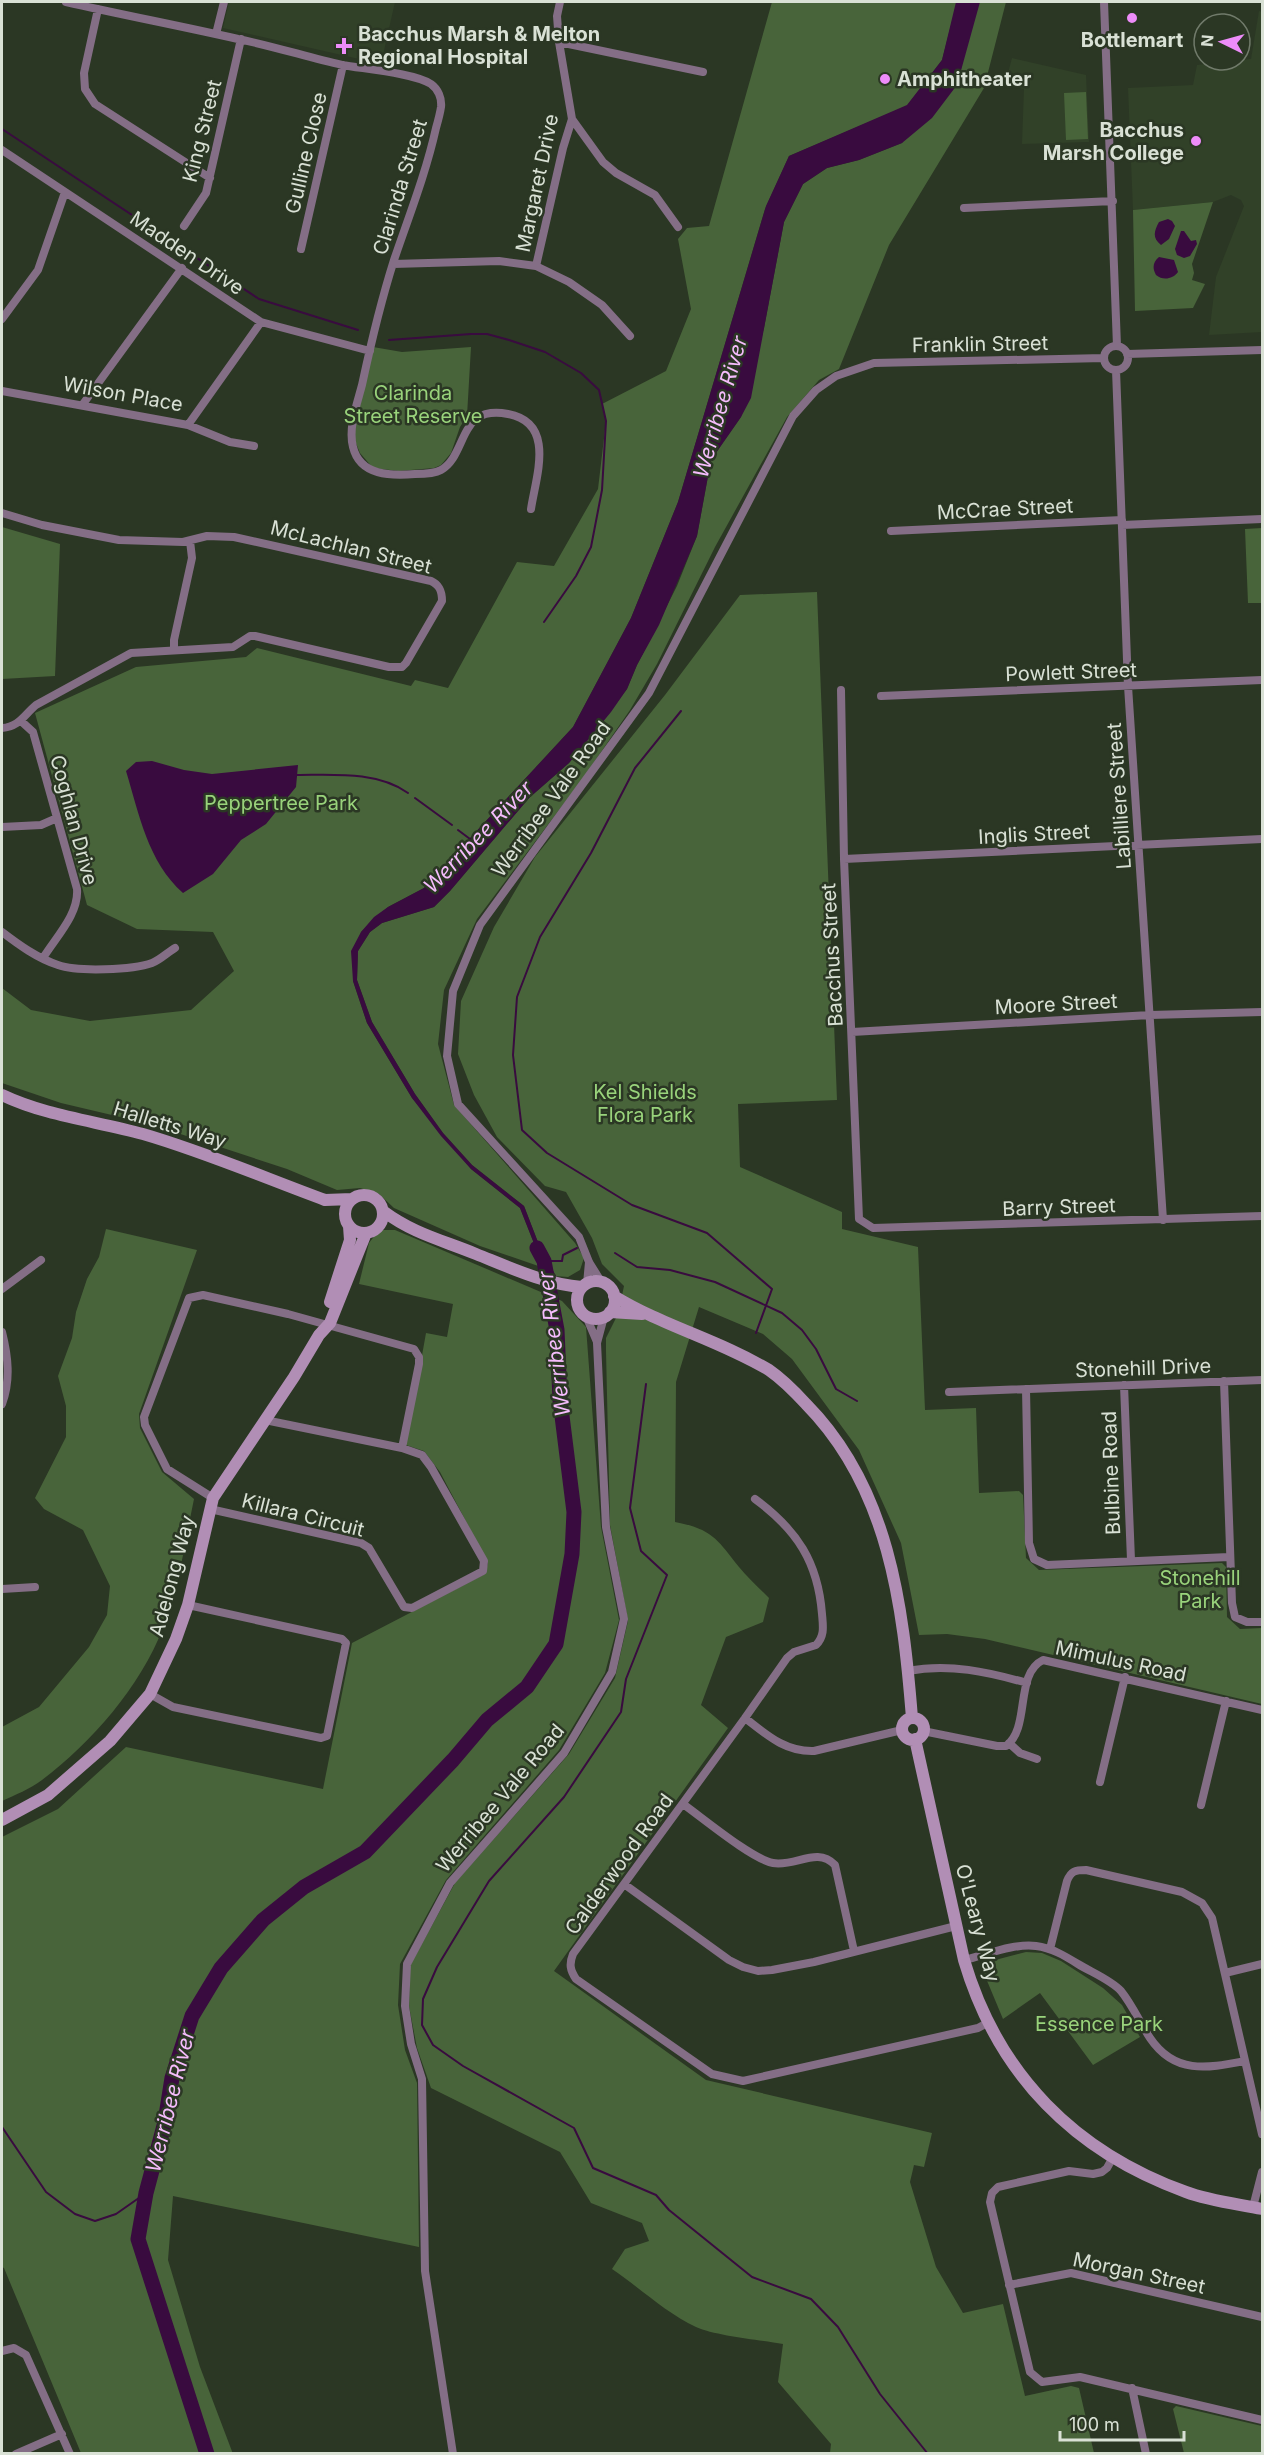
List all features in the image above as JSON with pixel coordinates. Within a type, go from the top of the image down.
[{"type":"street","name":"Clarinda Street","points":[[71,2],[241,39],[343,65],[419,79],[431,84],[441,99],[430,160],[393,264],[369,351],[351,436],[355,456],[371,470],[380,473],[399,475],[435,472],[444,468],[455,454],[465,430],[479,417],[490,413],[512,415],[524,420],[534,429],[539,441],[541,453],[531,508]]},
{"type":"street","points":[[216,34],[224,2]]},
{"type":"street","name":"Margaret Drive","points":[[393,264],[499,261],[536,267],[563,148],[572,119],[559,42],[557,16],[560,2]]},
{"type":"street","points":[[1104,2],[1117,346]]},
{"type":"street","points":[[98,9],[84,73],[86,89],[95,104],[210,178]]},
{"type":"street","name":"King Street","points":[[184,226],[206,193],[241,39]]},
{"type":"street","points":[[559,42],[703,72]]},
{"type":"street","name":"Gulline Close","points":[[301,249],[343,65]]},
{"type":"street","points":[[572,119],[603,162],[616,173],[655,195],[678,227]]},
{"type":"street","name":"Madden Drive","points":[[2,150],[261,322],[369,351]]},
{"type":"street","points":[[2,320],[38,270],[65,192]]},
{"type":"street","points":[[964,208],[1113,201]]},
{"type":"street","points":[[536,267],[569,282],[602,305],[630,336]]},
{"type":"street","points":[[83,404],[182,268]]},
{"type":"street","name":"Wilson Place","points":[[2,391],[188,425],[261,322]]},
{"type":"street","points":[[1117,346],[1128,354],[1263,350]]},
{"type":"street","points":[[1117,346],[1108,349],[1104,358],[1107,366],[1116,370],[1124,367],[1128,354]]},
{"type":"street","name":"Franklin Street","points":[[857,367],[873,363],[1104,358]]},
{"type":"street","name":"Werribee Vale Road","points":[[602,1283],[589,1262],[579,1237],[458,1104],[447,1056],[453,991],[480,925],[649,693],[793,416],[816,390],[836,376],[857,367]]},
{"type":"street","name":"Labilliere Street","points":[[1116,370],[1128,686],[1163,1220]]},
{"type":"street","points":[[188,425],[230,442],[254,446]]},
{"type":"street","name":"McLachlan Street","points":[[2,513],[65,531],[130,540],[190,541],[207,536],[234,537],[431,581],[440,588],[442,601],[402,667],[389,667],[255,636],[250,636],[233,647],[131,653],[36,705],[26,713],[21,721],[10,728],[2,728]]},
{"type":"street","name":"McCrae Street","points":[[891,531],[1263,519]]},
{"type":"street","points":[[174,650],[174,640],[192,558],[190,541]]},
{"type":"street","name":"Powlett Street","points":[[881,696],[1263,681]]},
{"type":"street","name":"Bacchus Street","points":[[841,690],[844,859],[860,1219]]},
{"type":"street","name":"Coghlan Drive","points":[[21,721],[33,732],[77,889],[78,902],[43,958]]},
{"type":"street","points":[[2,827],[40,825],[57,818]]},
{"type":"street","name":"Inglis Street","points":[[844,859],[1263,840]]},
{"type":"street","points":[[2,932],[30,952],[59,966],[77,969],[100,969],[152,963],[175,948]]},
{"type":"street","name":"Moore Street","points":[[852,1032],[1150,1015],[1263,1012]]},
{"type":"street","name":"Halletts Way","points":[[2,1095],[48,1112],[121,1128],[170,1142],[325,1200],[347,1220]]},
{"type":"street","points":[[404,1226],[371,1231],[354,1230],[347,1220],[348,1203],[363,1194],[368,1195],[378,1201],[383,1211],[404,1226],[554,1284],[602,1283],[614,1296],[644,1314],[731,1349],[771,1372],[822,1420],[850,1458],[873,1504],[888,1551],[908,1671],[912,1718]]},
{"type":"street","name":"Halletts Way","points":[[325,1200],[352,1199]]},
{"type":"street","points":[[371,1231],[381,1224],[383,1211]]},
{"type":"street","name":"Barry Street","points":[[860,1219],[873,1228],[1263,1216]]},
{"type":"street","name":"Adelong Way","points":[[2,1820],[48,1795],[110,1741],[150,1694],[176,1640],[188,1605],[212,1503],[323,1328],[350,1240],[347,1220]]},
{"type":"street","name":"Adelong Way","points":[[323,1328],[330,1323],[371,1231]]},
{"type":"street","points":[[2,1289],[41,1260]]},
{"type":"street","name":"Werribee Vale Road","points":[[585,1285],[589,1262]]},
{"type":"street","points":[[554,1284],[577,1304],[586,1316],[592,1319],[607,1315],[644,1314]]},
{"type":"street","points":[[577,1304],[577,1298],[585,1285]]},
{"type":"street","points":[[212,1503],[166,1469],[145,1425],[144,1417],[189,1298],[202,1295],[288,1314],[323,1328],[417,1352],[419,1364],[402,1448]]},
{"type":"street","points":[[607,1315],[613,1307],[614,1296]]},
{"type":"street","name":"Werribee Vale Road","points":[[597,1343],[607,1315]]},
{"type":"street","name":"Werribee Vale Road","points":[[453,2454],[425,2271],[422,2079],[411,2044],[405,2006],[407,1964],[450,1883],[564,1753],[612,1672],[624,1619],[606,1527],[597,1343],[586,1316]]},
{"type":"street","points":[[2,1332],[8,1357],[6,1391],[2,1404]]},
{"type":"street","name":"Stonehill Drive","points":[[949,1392],[1263,1380]]},
{"type":"street","points":[[1224,1381],[1229,1557],[1235,1617],[1247,1622],[1263,1622]]},
{"type":"street","name":"Bulbine Road","points":[[1124,1386],[1131,1560]]},
{"type":"street","points":[[1026,1389],[1029,1543],[1034,1559],[1047,1565],[1229,1557]]},
{"type":"street","name":"Killara Circuit","points":[[212,1503],[361,1543],[369,1548],[404,1607],[412,1608],[483,1571],[484,1561],[437,1475],[422,1455],[402,1448],[266,1419]]},
{"type":"street","name":"Calderwood Road","points":[[755,1499],[784,1522],[803,1548],[815,1570],[820,1593],[823,1632],[820,1641],[812,1647],[794,1652],[787,1658],[573,1954],[570,1960],[571,1972],[576,1979],[712,2074],[743,2081],[978,2028],[989,2022]]},
{"type":"street","points":[[2,1589],[35,1587]]},
{"type":"street","points":[[150,1694],[173,1707],[321,1738],[327,1736],[346,1643],[342,1639],[188,1605]]},
{"type":"street","name":"Mimulus Road","points":[[1009,1743],[1016,1733],[1032,1670],[1043,1660],[1263,1710]]},
{"type":"street","points":[[908,1671],[937,1666],[969,1670],[1027,1683]]},
{"type":"street","points":[[1100,1782],[1125,1677]]},
{"type":"street","points":[[1201,1805],[1226,1701]]},
{"type":"street","points":[[745,1718],[778,1743],[803,1751],[814,1751],[902,1730]]},
{"type":"street","points":[[902,1730],[905,1721],[912,1718],[920,1721],[919,1735]]},
{"type":"street","points":[[902,1730],[908,1738],[919,1735],[997,1746],[1009,1743],[1020,1753],[1037,1759]]},
{"type":"street","name":"O'Leary Way","points":[[919,1735],[956,1926],[972,1986],[989,2022],[1028,2085],[1061,2121],[1112,2158],[1136,2171],[1188,2193],[1258,2208]]},
{"type":"street","points":[[683,1804],[761,1860],[781,1864],[818,1856],[829,1859],[835,1865],[854,1951]]},
{"type":"street","points":[[1050,1949],[1067,1881],[1071,1873],[1076,1870],[1086,1870],[1182,1892],[1202,1903],[1212,1918],[1263,2134]]},
{"type":"street","points":[[624,1884],[715,1950],[743,1967],[758,1971],[814,1962],[956,1926]]},
{"type":"street","points":[[964,1960],[1020,1947],[1034,1946],[1050,1949],[1119,1989],[1134,2009],[1151,2039],[1159,2049],[1176,2061],[1198,2068],[1211,2068],[1245,2061]]},
{"type":"street","points":[[1225,1973],[1263,1964]]},
{"type":"street","points":[[1112,2158],[1102,2172],[1093,2174],[1069,2171],[998,2187],[992,2193],[990,2202],[1027,2365],[1034,2378],[1042,2382],[1052,2382],[1080,2377],[1263,2420]]},
{"type":"street","points":[[1258,2208],[1263,2172]]},
{"type":"street","name":"Morgan Street","points":[[1009,2285],[1071,2273],[1263,2317]]},
{"type":"street","points":[[2,2351],[14,2348],[27,2355],[70,2454]]},
{"type":"street","points":[[1132,2388],[1146,2454]]},
{"type":"street","points":[[16,2454],[62,2434]]},
{"type":"shaded area","name":"Bacchus Marsh & Melton Regional Hospital","points":[[229,2],[395,2],[381,64],[223,28]]},
{"type":"shaded area","name":"Bacchus Marsh College","points":[[1259,11],[1262,12],[1262,332],[1209,335],[1216,277],[1244,206],[1241,200],[1231,195],[1213,202],[1133,210],[1128,88],[1193,85],[1196,72],[1252,72],[1252,53]]},
{"type":"shaded area","points":[[1012,58],[1086,75],[1089,142],[1022,144],[1024,89],[1005,84]]},
{"type":"green space","name":"Peppertree Park","points":[[772,2],[957,2],[942,60],[907,106],[789,156],[765,209],[678,502],[631,618],[573,727],[424,888],[388,907],[361,932],[353,981],[367,1023],[412,1098],[471,1169],[520,1208],[537,1251],[547,1269],[480,1246],[394,1208],[379,1194],[360,1188],[337,1190],[287,1169],[150,1124],[61,1103],[2,1083],[2,988],[31,1010],[90,1021],[191,1010],[234,971],[213,932],[137,929],[87,905],[35,713],[136,667],[246,657],[257,648],[411,686],[415,680],[448,688],[517,562],[554,566],[598,489],[606,421],[602,404],[666,371],[691,309],[678,239],[687,228],[709,226]]},
{"type":"green space","points":[[979,2],[1006,2],[984,88],[889,245],[839,369],[819,380],[787,417],[715,547],[657,664],[630,710],[583,778],[477,919],[444,990],[438,1044],[454,1105],[575,1243],[584,1258],[580,1270],[568,1277],[555,1276],[541,1250],[524,1206],[472,1165],[443,1133],[415,1094],[372,1022],[357,980],[358,951],[370,932],[382,923],[434,907],[529,798],[569,763],[627,689],[677,586],[697,536],[711,460],[741,417],[764,328],[784,222],[803,184],[827,168],[859,160],[902,143]]},
{"type":"green space","points":[[1086,92],[1088,139],[1066,140],[1064,93]]},
{"type":"green space","points":[[1213,202],[1192,264],[1194,273],[1192,280],[1205,284],[1193,308],[1135,311],[1133,210]]},
{"type":"green space","name":"Clarinda Street Reserve","points":[[373,347],[402,352],[471,347],[467,416],[460,427],[451,453],[441,465],[434,468],[399,471],[373,468],[360,453],[353,436]]},
{"type":"green space","points":[[2,527],[60,544],[55,676],[2,679]]},
{"type":"green space","points":[[1262,528],[1262,603],[1248,603],[1245,529]]},
{"type":"green space","points":[[817,592],[837,1100],[738,1104],[740,1167],[842,1212],[842,1229],[918,1247],[925,1410],[976,1408],[979,1493],[1019,1491],[1023,1495],[1026,1558],[1039,1570],[1222,1563],[1226,1567],[1227,1617],[1240,1629],[1262,1628],[1262,1704],[985,1639],[947,1634],[919,1635],[901,1543],[859,1450],[792,1359],[763,1334],[699,1307],[676,1382],[675,1522],[698,1528],[713,1537],[769,1598],[763,1622],[726,1637],[701,1705],[728,1728],[554,1971],[706,2080],[932,2133],[924,2167],[914,2165],[910,2182],[936,2267],[963,2313],[1003,2304],[1025,2396],[1071,2386],[1079,2388],[1094,2453],[830,2453],[831,2444],[778,2382],[783,2344],[727,2335],[696,2327],[664,2308],[612,2269],[625,2249],[649,2241],[642,2223],[591,2203],[560,2152],[431,2088],[417,2048],[409,2006],[410,1966],[455,1883],[569,1754],[615,1678],[628,1621],[610,1525],[606,1351],[606,1338],[618,1314],[624,1286],[602,1264],[592,1238],[566,1192],[545,1186],[497,1137],[474,1095],[458,1054],[461,1001],[494,927],[535,857],[665,695],[740,595]]},
{"type":"green space","points":[[106,1229],[197,1250],[139,1414],[140,1428],[162,1472],[194,1499],[169,1612],[153,1650],[128,1692],[96,1731],[61,1765],[37,1783],[2,1801],[2,1727],[39,1707],[89,1647],[107,1615],[110,1586],[83,1530],[44,1509],[35,1498],[66,1437],[66,1406],[58,1376],[72,1338],[76,1312],[87,1279],[99,1257]]},
{"type":"green space","points":[[379,1230],[395,1230],[562,1301],[586,1327],[601,1527],[619,1620],[605,1673],[559,1750],[446,1880],[400,1964],[398,2005],[405,2050],[417,2083],[419,2247],[173,2196],[168,2260],[200,2367],[233,2454],[81,2453],[2,2267],[2,1837],[58,1809],[126,1747],[323,1789],[352,1643],[485,1574],[488,1563],[440,1472],[424,1451],[406,1445],[426,1333],[447,1337],[453,1304],[359,1284],[369,1243]]},
{"type":"green space","name":"Essence Park","points":[[1026,1952],[1042,1953],[1061,1961],[1103,1988],[1122,2005],[1140,2037],[1093,2065],[1040,1993],[1003,2019],[980,1964]]},
{"type":"green space","points":[[1176,2406],[1262,2426],[1262,2453],[1184,2453],[1173,2409]]},
{"type":"water","points":[[956,2],[980,2],[957,85],[932,118],[902,143],[859,160],[827,168],[803,184],[784,222],[751,398],[741,417],[711,460],[697,536],[659,625],[627,689],[569,763],[529,798],[434,907],[382,923],[370,932],[358,951],[357,980],[372,1022],[415,1094],[443,1133],[472,1165],[524,1206],[541,1250],[559,1281],[555,1282],[537,1251],[520,1208],[471,1169],[441,1136],[412,1098],[367,1023],[353,981],[351,951],[361,932],[374,917],[424,888],[573,727],[631,618],[678,502],[766,206],[789,156],[907,105],[942,60]]},
{"type":"water","points":[[1168,219],[1175,226],[1169,239],[1161,245],[1156,240],[1155,231],[1159,222]]},
{"type":"water","points":[[1181,231],[1184,231],[1191,241],[1196,240],[1197,244],[1190,256],[1184,258],[1177,255],[1175,249]]},
{"type":"water","points":[[1159,257],[1174,260],[1178,272],[1171,278],[1165,279],[1156,275],[1154,265]]},
{"type":"water","points":[[152,761],[184,770],[212,774],[298,765],[296,787],[266,824],[241,840],[213,874],[183,893],[171,881],[153,852],[146,837],[126,771],[136,762]]},
{"type":"waterway","points":[[2,129],[259,299],[358,330]]},
{"type":"waterway","points":[[389,340],[487,334],[545,352],[581,373],[599,390],[606,421],[602,490],[591,547],[576,576],[544,622]]},
{"type":"waterway","points":[[681,711],[635,768],[591,853],[540,937],[517,997],[513,1055],[522,1130],[547,1153],[632,1205],[707,1233],[772,1289],[756,1333]]},
{"type":"waterway","points":[[297,775],[369,778],[383,781],[408,793]]},
{"type":"waterway","points":[[415,798],[452,825]]},
{"type":"waterway","points":[[458,830],[470,839]]},
{"type":"waterway","name":"Werribee River","points":[[207,2454],[138,2239],[146,2193],[165,2122],[172,2078],[192,2016],[221,1968],[263,1920],[304,1887],[365,1852],[453,1760],[487,1720],[527,1687],[556,1644],[572,1554],[574,1512],[560,1400],[557,1330],[544,1261],[537,1248]]},
{"type":"waterway","points":[[545,1261],[562,1261],[563,1255],[577,1248]]},
{"type":"waterway","points":[[615,1253],[637,1267],[670,1270],[715,1282],[782,1313],[802,1330],[816,1349],[836,1389],[857,1401]]},
{"type":"waterway","points":[[646,1384],[630,1508],[641,1551],[667,1575],[626,1679],[621,1712],[564,1797],[489,1881],[437,1967],[423,1999],[422,2025],[433,2045],[463,2066],[574,2128],[593,2168],[656,2195],[669,2210],[752,2277],[811,2299],[838,2327],[880,2394],[928,2454]]},
{"type":"waterway","points":[[2,2127],[46,2192],[75,2214],[95,2221],[116,2214],[146,2193]]},
{"type":"place","name":"Bottlemart","points":[[1132,18]]},
{"type":"place","name":"Bacchus Marsh & Melton Regional Hospital","points":[[344,46]]},
{"type":"place","name":"Amphitheater","points":[[885,79]]},
{"type":"place","name":"Bacchus Marsh College","points":[[1196,141]]},
{"type":"park label","name":"Kel Shields Flora Park","points":[[645,1104]]},
{"type":"park label","name":"Stonehill Park","points":[[1200,1590]]}]
